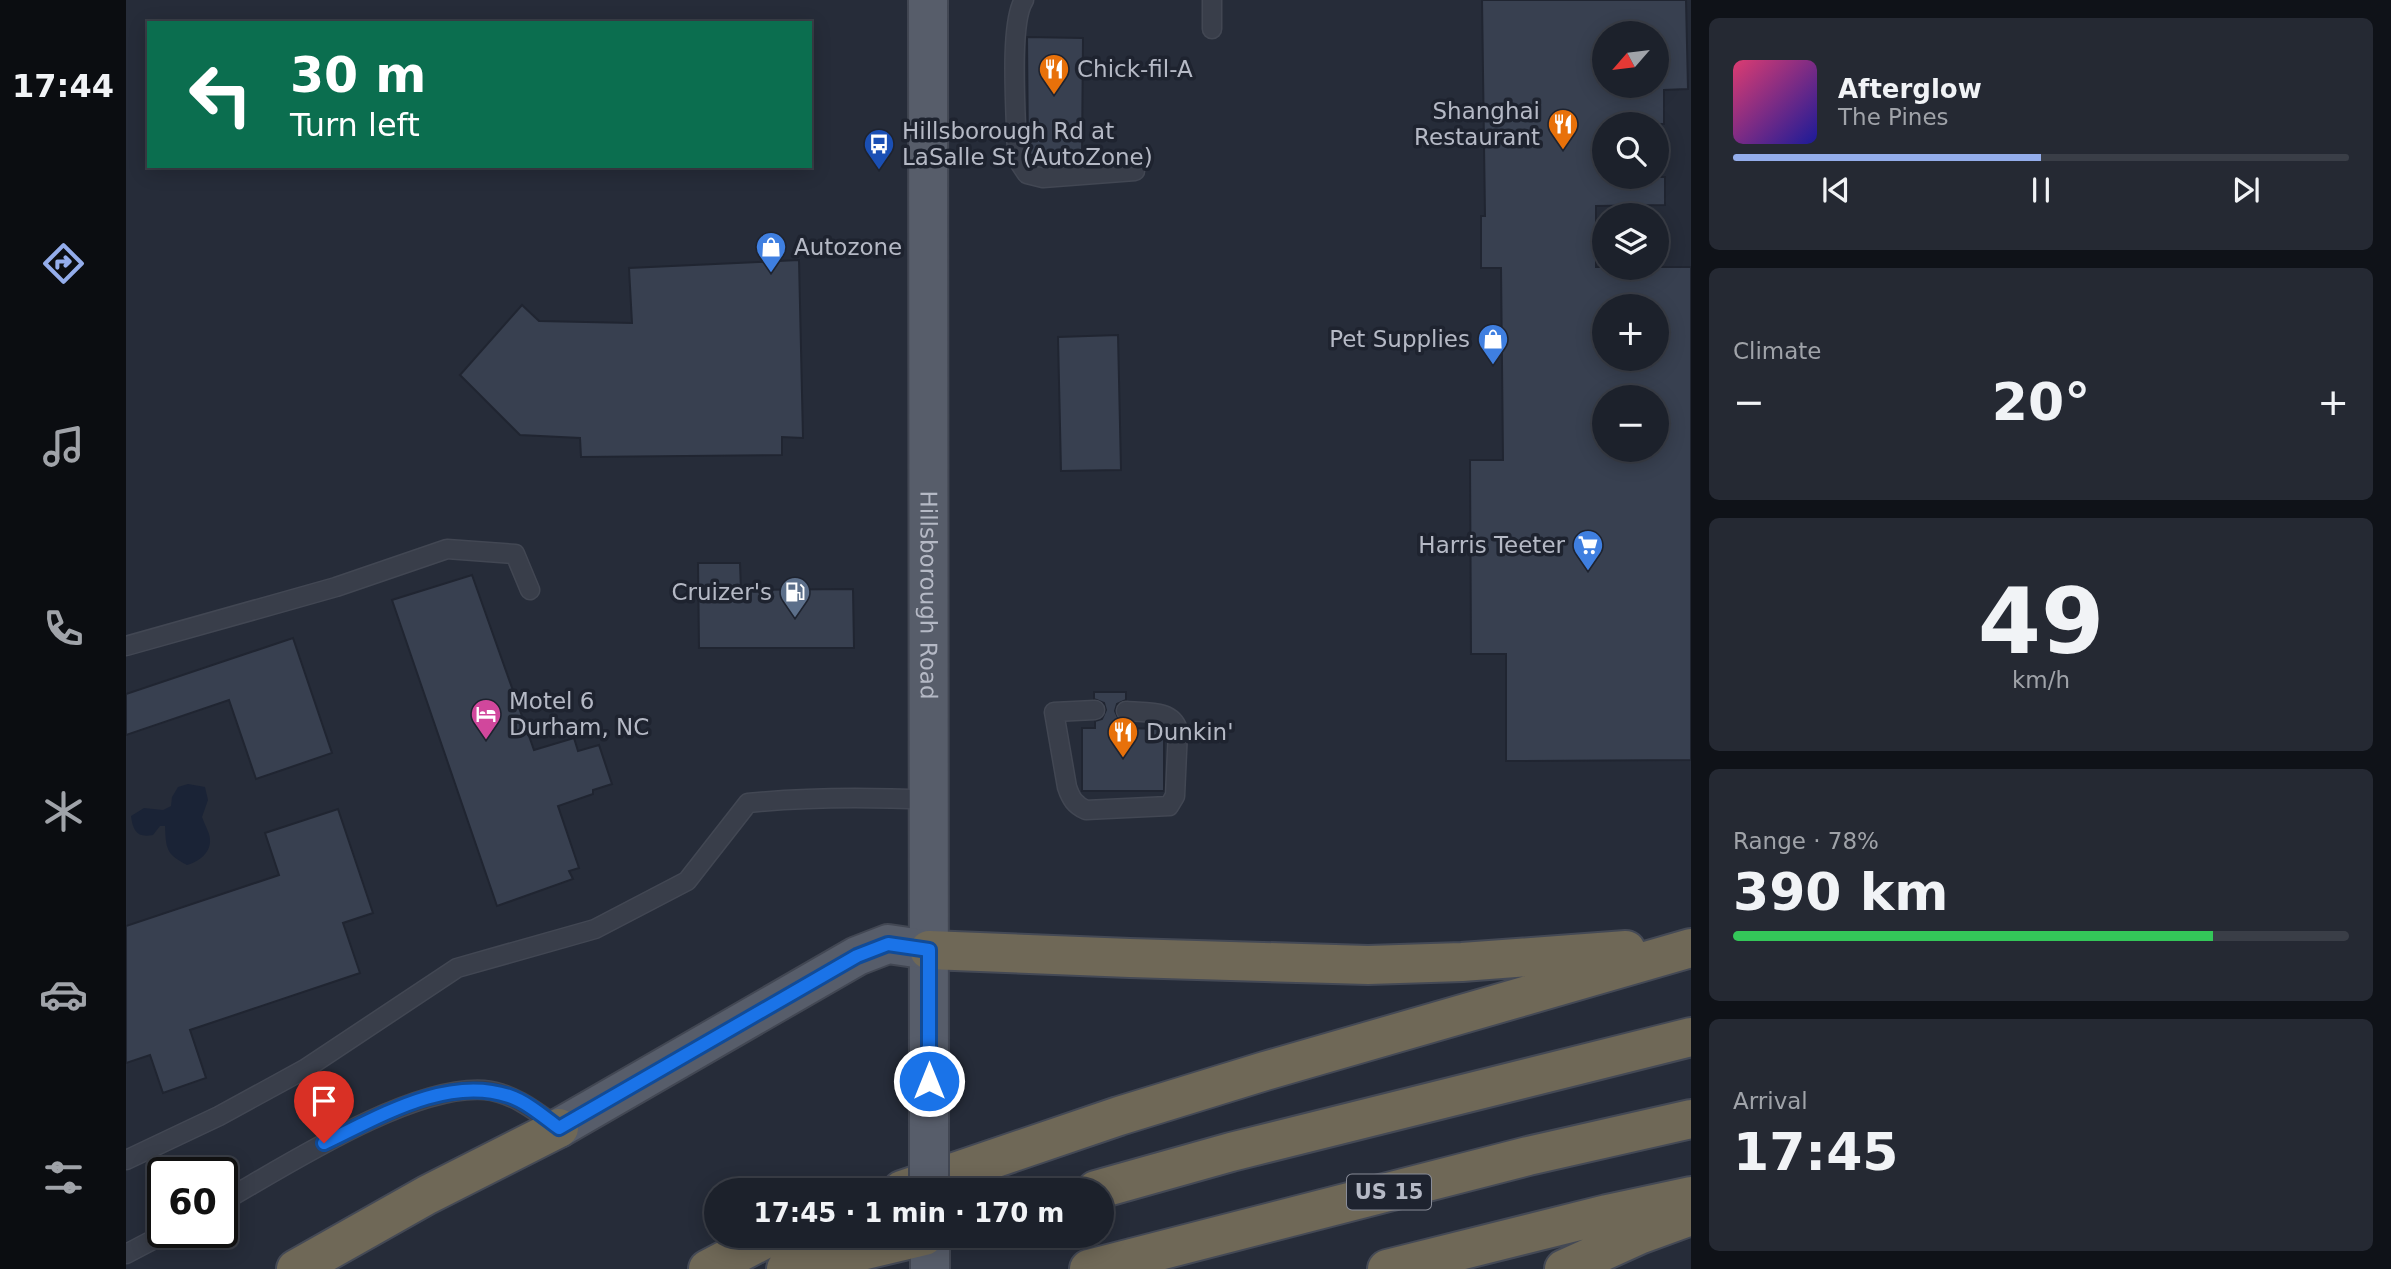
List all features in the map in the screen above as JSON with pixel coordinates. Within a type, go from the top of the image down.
[{"type":"highway","points":[[929,950],[1368,965],[1462,962],[1691,947]]},
{"type":"highway","points":[[937,1178],[1119,1116],[1252,1075],[1691,947]]},
{"type":"highway","points":[[1114,1185],[1231,1152],[1691,1037]]},
{"type":"highway","name":"US 15","points":[[1088,1269],[1528,1156],[1691,1119]]},
{"type":"highway","points":[[296,1269],[427,1195],[559,1128]]},
{"type":"highway","points":[[1387,1269],[1607,1214],[1691,1196]]},
{"type":"highway","points":[[1564,1269],[1639,1235],[1691,1216]]},
{"type":"highway","points":[[708,1269],[748,1248]]},
{"type":"highway","points":[[786,1269],[874,1248]]},
{"type":"main road","name":"Hillsborough Road","points":[[928,0],[929,1178]]},
{"type":"main road","points":[[559,1128],[857,956],[888,944],[929,950]]},
{"type":"main road","points":[[930,1248],[930,1269]]},
{"type":"lane","points":[[1024,0],[1019,8],[1015,33],[1017,159],[1027,174],[1043,178],[1135,171]]},
{"type":"lane","points":[[1212,0],[1212,29]]},
{"type":"lane","points":[[126,646],[336,587],[447,549],[515,554],[530,590]]},
{"type":"lane","points":[[1095,710],[1054,712],[1070,797],[1077,806],[1086,810],[1169,806],[1175,796],[1176,723],[1164,715],[1126,710]]},
{"type":"lane","points":[[126,1160],[219,1116],[305,1069],[457,968],[595,929],[687,881],[748,803],[800,798],[929,800]]},
{"type":"lane","points":[[238,1193],[324,1143],[394,1110],[455,1091],[485,1090],[512,1097],[559,1128]]},
{"type":"lane","points":[[126,1254],[147,1243]]},
{"type":"water","points":[[188,784],[205,787],[208,800],[202,817],[210,845],[197,861],[187,865],[168,850],[165,826],[160,826],[153,835],[143,835],[133,826],[131,816],[144,808],[163,810],[171,806],[172,797],[178,787]]},
{"type":"building","points":[[1482,0],[1686,0],[1688,89],[1670,90],[1670,21],[1592,21],[1592,98],[1664,98],[1664,112],[1592,112],[1592,189],[1665,189],[1665,203],[1592,203],[1592,280],[1669,280],[1669,267],[1691,267],[1691,760],[1506,761],[1506,654],[1471,654],[1470,460],[1503,460],[1501,268],[1481,268],[1481,216],[1485,216]]},
{"type":"building","name":"Chick-fil-A","points":[[1027,37],[1083,38],[1082,157],[1055,160],[1054,153],[1028,155]]},
{"type":"building","points":[[799,260],[803,438],[782,437],[782,455],[581,457],[580,438],[520,435],[460,375],[522,305],[539,321],[632,323],[629,268]]},
{"type":"building","points":[[1118,335],[1121,470],[1061,471],[1058,337]]},
{"type":"building","name":"Cruizer's","points":[[698,563],[740,563],[741,590],[853,589],[854,648],[699,648]]},
{"type":"building","name":"Motel 6 Durham, NC","points":[[472,575],[534,750],[574,738],[578,751],[599,745],[612,784],[558,806],[579,868],[569,871],[573,879],[497,906],[392,600]]},
{"type":"building","points":[[293,638],[332,753],[256,779],[229,700],[126,735],[126,694]]},
{"type":"building","name":"Dunkin'","points":[[1094,692],[1126,692],[1126,700],[1117,704],[1115,711],[1119,720],[1126,722],[1126,728],[1164,729],[1164,791],[1082,791],[1082,728],[1095,728],[1095,721],[1102,719],[1106,710],[1104,703],[1094,699]]},
{"type":"building","points":[[338,809],[373,913],[343,923],[360,973],[190,1030],[206,1078],[163,1093],[150,1055],[126,1063],[126,926],[279,875],[265,833]]},
{"type":"place","name":"Chick-fil-A","points":[[1054,96]]},
{"type":"place","name":"Shanghai Restaurant","points":[[1563,151]]},
{"type":"place","name":"Hillsborough Rd at LaSalle St (AutoZone)","points":[[879,171]]},
{"type":"place","name":"Autozone","points":[[771,274]]},
{"type":"place","name":"Pet Supplies","points":[[1493,366]]},
{"type":"place","name":"Harris Teeter","points":[[1588,572]]},
{"type":"place","name":"Cruizer's","points":[[795,619]]},
{"type":"place","name":"Motel 6 Durham, NC","points":[[486,741]]},
{"type":"place","name":"Dunkin'","points":[[1123,759]]},
{"type":"route","points":[[324,1143],[394,1110],[455,1091],[485,1090],[512,1097],[559,1128],[857,956],[888,944],[929,950],[929,1081]]}]
